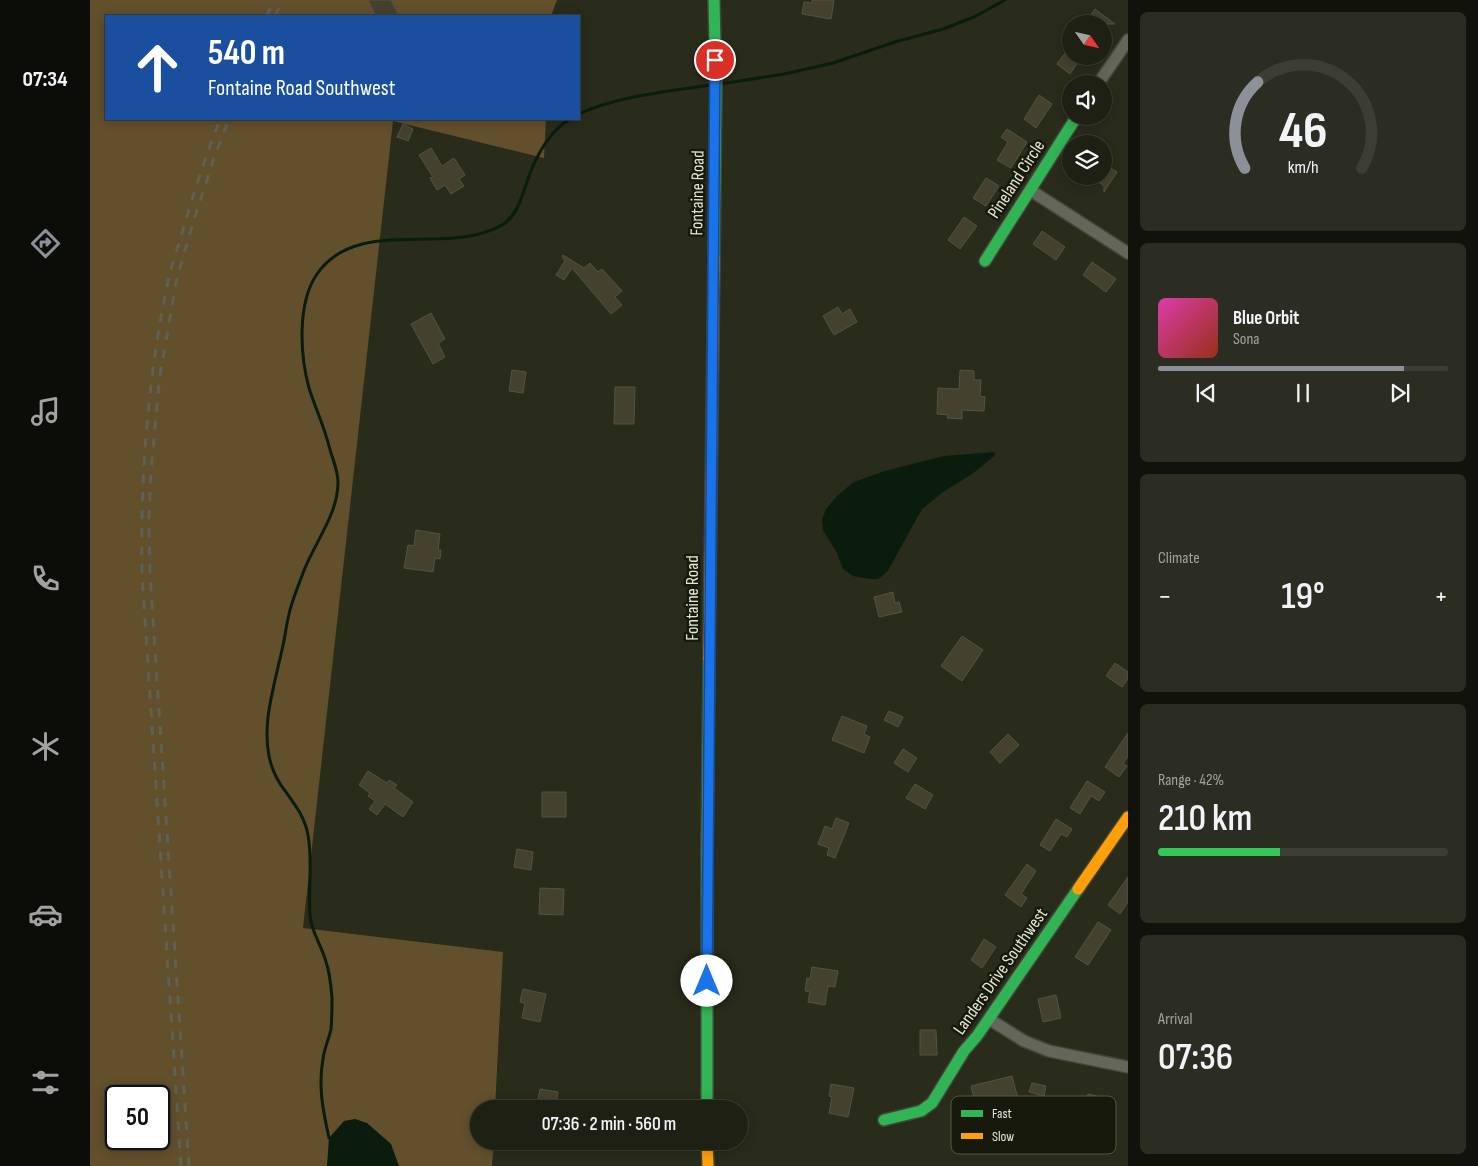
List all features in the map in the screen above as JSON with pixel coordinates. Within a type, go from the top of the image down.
[{"type":"main road","name":"Fontaine Road","points":[[707,1100],[707,859],[716,88],[714,0]]},
{"type":"main road","name":"Pineland Circle","points":[[985,261],[1071,125]]},
{"type":"main road","name":"Landers Drive Southwest","points":[[884,1120],[921,1111],[932,1103],[964,1051],[977,1036],[1128,817]]},
{"type":"main road","points":[[707,1150],[708,1166]]},
{"type":"street","points":[[1104,75],[1128,40]]},
{"type":"street","points":[[1030,190],[1128,253]]},
{"type":"street","points":[[988,1019],[1024,1041],[1049,1051],[1128,1067]]},
{"type":"shaded area","points":[[90,0],[557,0],[551,15],[105,15],[105,120],[546,120],[544,158],[393,121],[303,928],[503,952],[495,1100],[470,1100],[470,1150],[493,1150],[492,1166],[90,1166]]},
{"type":"shaded area","points":[[995,452],[994,456],[972,474],[943,492],[922,509],[887,572],[878,579],[853,576],[843,569],[837,553],[823,530],[822,520],[826,509],[838,495],[854,482],[885,471],[944,456]]},
{"type":"shaded area","points":[[355,1119],[367,1123],[391,1144],[399,1166],[327,1166],[329,1138],[344,1121]]},
{"type":"building","points":[[368,0],[391,0],[398,15],[376,15]]},
{"type":"building","points":[[812,0],[834,0],[831,19],[802,14],[804,2],[812,3]]},
{"type":"building","points":[[1095,9],[1103,15],[1091,15]]},
{"type":"building","points":[[1062,57],[1062,65],[1076,65],[1070,74],[1057,64]]},
{"type":"building","points":[[1039,95],[1052,104],[1036,128],[1024,119]]},
{"type":"building","points":[[403,124],[413,129],[408,141],[397,137]]},
{"type":"building","points":[[1007,129],[1027,142],[1011,168],[997,160],[1008,142],[1001,137]]},
{"type":"building","points":[[431,148],[442,166],[454,158],[465,175],[459,179],[464,186],[451,194],[445,185],[437,190],[430,178],[433,177],[419,155]]},
{"type":"building","points":[[1112,169],[1117,172],[1112,180]]},
{"type":"building","points":[[986,178],[999,186],[986,206],[973,198]]},
{"type":"building","points":[[1103,185],[1109,185],[1104,192]]},
{"type":"building","points":[[964,217],[977,226],[960,249],[948,240]]},
{"type":"building","points":[[1042,231],[1065,247],[1056,260],[1033,244]]},
{"type":"building","points":[[563,255],[584,268],[590,263],[598,272],[602,269],[622,291],[615,297],[622,305],[611,314],[572,268],[564,280],[556,275],[565,261],[562,257]]},
{"type":"building","points":[[1092,262],[1116,279],[1106,292],[1083,275]]},
{"type":"building","points":[[838,307],[842,314],[850,309],[857,322],[834,335],[823,316]]},
{"type":"building","points":[[431,313],[445,339],[438,343],[445,357],[433,364],[411,324]]},
{"type":"building","points":[[512,370],[526,372],[523,393],[509,391]]},
{"type":"building","points":[[960,370],[974,371],[974,380],[981,380],[980,396],[985,397],[984,411],[962,410],[962,419],[947,418],[948,415],[937,414],[938,388],[959,389]]},
{"type":"building","points":[[615,387],[635,387],[634,424],[614,424]]},
{"type":"building","points":[[416,530],[440,534],[438,550],[441,550],[440,559],[435,558],[433,572],[404,568],[408,545],[414,546]]},
{"type":"building","points":[[893,592],[895,603],[899,602],[902,612],[879,617],[874,597]]},
{"type":"building","points":[[962,636],[983,650],[962,681],[941,666]]},
{"type":"building","points":[[1115,663],[1128,672],[1128,679],[1122,687],[1106,676]]},
{"type":"building","points":[[889,711],[903,717],[898,727],[884,720]]},
{"type":"building","points":[[842,716],[867,726],[864,734],[870,737],[864,753],[832,740]]},
{"type":"building","points":[[1128,733],[1128,756],[1123,764],[1127,766],[1119,777],[1105,767]]},
{"type":"building","points":[[1008,734],[1019,745],[1000,763],[990,752]]},
{"type":"building","points":[[903,749],[917,758],[908,772],[894,763]]},
{"type":"building","points":[[368,771],[387,783],[389,780],[397,785],[394,788],[413,802],[403,817],[385,804],[377,815],[369,809],[375,801],[368,796],[370,793],[359,785]]},
{"type":"building","points":[[1087,781],[1105,792],[1099,801],[1091,796],[1080,814],[1070,808]]},
{"type":"building","points":[[915,784],[933,795],[925,809],[906,798]]},
{"type":"building","points":[[542,792],[566,792],[566,817],[542,817]]},
{"type":"building","points":[[836,818],[849,823],[835,858],[827,855],[829,848],[818,844],[825,826],[832,829]]},
{"type":"building","points":[[1056,819],[1072,829],[1067,837],[1061,834],[1050,851],[1040,845]]},
{"type":"building","points":[[517,849],[533,852],[531,870],[514,867]]},
{"type":"building","points":[[1027,864],[1036,871],[1021,894],[1027,898],[1021,907],[1005,895]]},
{"type":"building","points":[[1128,877],[1128,902],[1120,914],[1108,905]]},
{"type":"building","points":[[540,888],[564,889],[563,915],[539,914]]},
{"type":"building","points":[[1098,922],[1111,930],[1088,965],[1075,957]]},
{"type":"building","points":[[984,939],[996,947],[982,968],[971,960]]},
{"type":"building","points":[[812,967],[838,971],[835,987],[828,986],[825,1005],[808,1002],[810,992],[805,991],[807,978],[810,979]]},
{"type":"building","points":[[523,989],[546,994],[540,1022],[522,1018],[525,1003],[520,1002]]},
{"type":"building","points":[[1056,995],[1061,1018],[1043,1022],[1038,999]]},
{"type":"building","points":[[920,1030],[936,1030],[937,1055],[920,1055]]},
{"type":"building","points":[[1012,1076],[1017,1096],[974,1096],[971,1086]]},
{"type":"building","points":[[1032,1083],[1046,1086],[1044,1096],[1029,1092]]},
{"type":"building","points":[[831,1084],[854,1088],[848,1117],[829,1113],[832,1097],[829,1096]]},
{"type":"building","points":[[540,1089],[558,1092],[557,1100],[538,1100]]},
{"type":"waterway","points":[[720,84],[784,74],[833,63],[895,42],[943,29],[974,17],[1005,0]]},
{"type":"waterway","points":[[580,114],[627,98],[711,85]]},
{"type":"waterway","points":[[329,1138],[323,1108],[321,1079],[324,1055],[331,1029],[332,998],[327,966],[311,921],[308,835],[300,812],[275,775],[269,757],[267,737],[271,700],[290,609],[308,562],[330,517],[337,494],[338,478],[336,468],[306,375],[302,345],[303,314],[306,299],[317,274],[334,256],[355,246],[379,241],[404,239],[456,238],[480,234],[502,225],[514,214],[518,207],[540,152],[558,128],[568,120]]},
{"type":"railway","points":[[267,15],[275,0]]},
{"type":"railway","points":[[276,15],[283,0]]},
{"type":"railway","points":[[181,1166],[142,574],[142,500],[151,388],[169,277],[194,192],[220,120]]},
{"type":"railway","points":[[189,1166],[150,574],[149,522],[151,471],[160,374],[177,278],[214,158],[229,120]]},
{"type":"traffic: fast","points":[[714,0],[716,88],[714,258]]},
{"type":"traffic: fast","points":[[985,261],[1071,125]]},
{"type":"traffic: fast","points":[[707,1100],[709,659]]},
{"type":"traffic: fast","points":[[884,1120],[921,1111],[932,1103],[964,1051],[977,1036],[1078,889]]},
{"type":"traffic: slow","points":[[709,659],[714,258]]},
{"type":"traffic: slow","points":[[1078,889],[1128,817]]},
{"type":"traffic: slow","points":[[707,1150],[708,1166]]},
{"type":"route","points":[[707,981],[715,60]]}]
